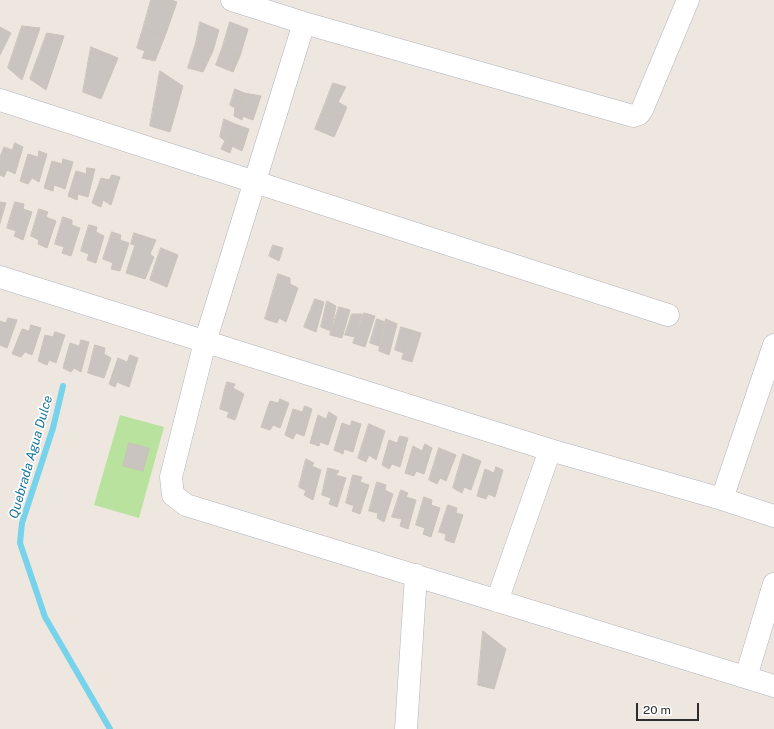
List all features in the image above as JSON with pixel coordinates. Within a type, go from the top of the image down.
[{"type":"street","points":[[232,0],[304,23],[633,116],[639,114],[642,110],[688,0]]},
{"type":"street","points":[[304,23],[205,342],[171,477],[173,495],[186,505],[774,686]]},
{"type":"street","points":[[0,100],[668,315]]},
{"type":"street","points":[[0,277],[550,450],[722,499],[774,516]]},
{"type":"street","points":[[722,499],[774,345]]},
{"type":"street","points":[[497,601],[550,450]]},
{"type":"street","points":[[406,729],[416,576]]},
{"type":"street","points":[[746,677],[774,584]]},
{"type":"green space","points":[[120,415],[164,427],[139,518],[94,505]]},
{"type":"building","points":[[151,0],[171,0],[177,2],[165,36],[143,29]]},
{"type":"building","points":[[200,22],[219,30],[213,51],[196,43]]},
{"type":"building","points":[[230,22],[248,29],[240,56],[222,49]]},
{"type":"building","points":[[22,26],[40,28],[22,80],[8,68]]},
{"type":"building","points":[[0,27],[11,33],[0,55]]},
{"type":"building","points":[[143,29],[165,36],[155,61],[142,58],[145,51],[137,48]]},
{"type":"building","points":[[47,33],[64,36],[46,90],[30,79]]},
{"type":"building","points":[[196,43],[213,51],[203,72],[188,68]]},
{"type":"building","points":[[91,47],[118,58],[101,99],[83,92]]},
{"type":"building","points":[[222,49],[240,56],[233,72],[216,65]]},
{"type":"building","points":[[160,71],[183,86],[170,132],[150,126]]},
{"type":"building","points":[[333,83],[346,87],[338,102],[347,107],[342,119],[323,109]]},
{"type":"building","points":[[235,89],[244,93],[239,108],[244,111],[242,120],[234,116],[235,108],[230,105]]},
{"type":"building","points":[[244,93],[261,96],[253,120],[242,116],[244,111],[239,108]]},
{"type":"building","points":[[323,109],[342,119],[334,137],[315,129]]},
{"type":"building","points":[[224,119],[235,124],[230,140],[234,141],[230,153],[221,149],[225,141],[220,137]]},
{"type":"building","points":[[235,124],[249,129],[242,151],[232,146],[234,141],[230,140]]},
{"type":"building","points":[[15,143],[23,147],[15,174],[7,170],[4,177],[0,175],[0,157],[4,147],[12,150]]},
{"type":"building","points":[[39,151],[47,154],[39,182],[32,178],[28,184],[20,181],[28,154],[38,157]]},
{"type":"building","points":[[63,159],[73,162],[65,189],[54,185],[53,191],[44,188],[52,161],[62,164]]},
{"type":"building","points":[[87,168],[95,169],[88,197],[78,194],[77,200],[68,196],[76,171],[86,174]]},
{"type":"building","points":[[112,175],[120,177],[111,205],[103,200],[101,207],[92,203],[101,178],[109,180]]},
{"type":"building","points":[[0,202],[6,203],[0,223]]},
{"type":"building","points":[[15,202],[24,204],[23,209],[32,212],[23,240],[14,236],[16,231],[7,228]]},
{"type":"building","points":[[39,209],[48,212],[46,217],[56,221],[47,248],[38,244],[39,240],[31,236]]},
{"type":"building","points":[[63,217],[72,220],[72,225],[80,228],[71,256],[62,253],[64,247],[55,244]]},
{"type":"building","points":[[89,225],[97,227],[96,232],[104,236],[96,263],[87,260],[89,254],[81,251]]},
{"type":"building","points":[[112,232],[121,235],[120,240],[129,243],[120,271],[111,269],[113,263],[103,259]]},
{"type":"building","points":[[134,233],[156,240],[150,254],[154,257],[145,279],[126,273],[135,245],[131,244]]},
{"type":"building","points":[[273,245],[283,248],[279,261],[269,256]]},
{"type":"building","points":[[161,248],[178,255],[167,287],[150,280]]},
{"type":"building","points":[[278,274],[290,278],[290,284],[298,288],[286,322],[279,318],[277,323],[265,319]]},
{"type":"building","points":[[315,299],[324,302],[316,332],[304,327]]},
{"type":"building","points":[[327,301],[336,306],[331,331],[321,327]]},
{"type":"building","points":[[339,307],[350,310],[342,338],[330,335]]},
{"type":"building","points":[[364,313],[375,316],[365,347],[353,343]]},
{"type":"building","points":[[352,314],[362,314],[355,337],[345,335]]},
{"type":"building","points":[[8,318],[17,320],[7,348],[0,345],[0,321],[6,323]]},
{"type":"building","points":[[377,319],[385,322],[379,346],[370,343]]},
{"type":"building","points":[[386,319],[397,324],[389,355],[379,351]]},
{"type":"building","points":[[31,325],[41,328],[32,355],[25,352],[21,357],[12,354],[22,329],[29,331]]},
{"type":"building","points":[[401,327],[411,330],[404,353],[395,350]]},
{"type":"building","points":[[411,330],[421,333],[412,362],[402,359]]},
{"type":"building","points":[[55,332],[65,335],[56,363],[49,360],[47,365],[38,361],[45,335],[53,337]]},
{"type":"building","points":[[81,340],[89,342],[81,372],[74,368],[71,372],[63,368],[70,343],[79,346]]},
{"type":"building","points":[[95,345],[105,348],[104,354],[111,358],[104,378],[88,373]]},
{"type":"building","points":[[130,355],[138,358],[129,387],[117,382],[115,387],[109,384],[118,358],[127,362]]},
{"type":"building","points":[[227,382],[235,384],[233,388],[244,394],[235,420],[227,417],[229,412],[220,409]]},
{"type":"building","points":[[280,399],[289,403],[280,428],[273,425],[270,430],[261,427],[270,401],[278,403]]},
{"type":"building","points":[[305,406],[312,409],[304,436],[296,433],[293,439],[285,435],[293,409],[302,412]]},
{"type":"building","points":[[329,412],[337,417],[328,445],[320,442],[319,446],[310,443],[318,415],[326,419]]},
{"type":"building","points":[[352,421],[361,424],[353,452],[344,449],[343,454],[334,450],[342,423],[350,426]]},
{"type":"building","points":[[369,424],[385,431],[376,460],[369,455],[366,462],[358,458]]},
{"type":"building","points":[[400,436],[408,438],[400,467],[392,464],[389,469],[382,465],[389,440],[397,443]]},
{"type":"building","points":[[129,443],[149,448],[143,471],[123,466]]},
{"type":"building","points":[[425,444],[432,448],[424,474],[416,471],[414,476],[405,473],[413,446],[422,451]]},
{"type":"building","points":[[439,448],[456,455],[446,481],[440,478],[437,484],[429,480]]},
{"type":"building","points":[[463,454],[481,461],[471,490],[464,487],[462,493],[453,488]]},
{"type":"building","points":[[306,459],[314,463],[312,466],[321,470],[313,500],[304,495],[306,491],[299,487]]},
{"type":"building","points":[[496,467],[503,470],[495,497],[488,494],[486,499],[477,496],[485,469],[494,473]]},
{"type":"building","points":[[328,468],[339,471],[336,475],[346,478],[337,507],[329,504],[331,498],[322,495]]},
{"type":"building","points":[[353,475],[362,477],[360,482],[369,485],[360,514],[352,511],[354,506],[346,503]]},
{"type":"building","points":[[377,482],[386,485],[385,490],[393,494],[384,522],[377,518],[378,513],[369,511]]},
{"type":"building","points":[[401,490],[408,493],[406,497],[416,500],[408,529],[400,526],[402,519],[392,517]]},
{"type":"building","points":[[424,497],[432,500],[431,505],[440,508],[431,537],[423,534],[425,528],[416,525]]},
{"type":"building","points":[[448,505],[457,508],[456,513],[463,515],[454,543],[445,540],[446,534],[439,532]]},
{"type":"building","points":[[483,631],[506,649],[494,689],[478,685]]},
{"type":"waterway","name":"Quebrada Agua Dulce","points":[[63,386],[53,428],[22,523],[20,543],[45,617],[110,729]]}]
